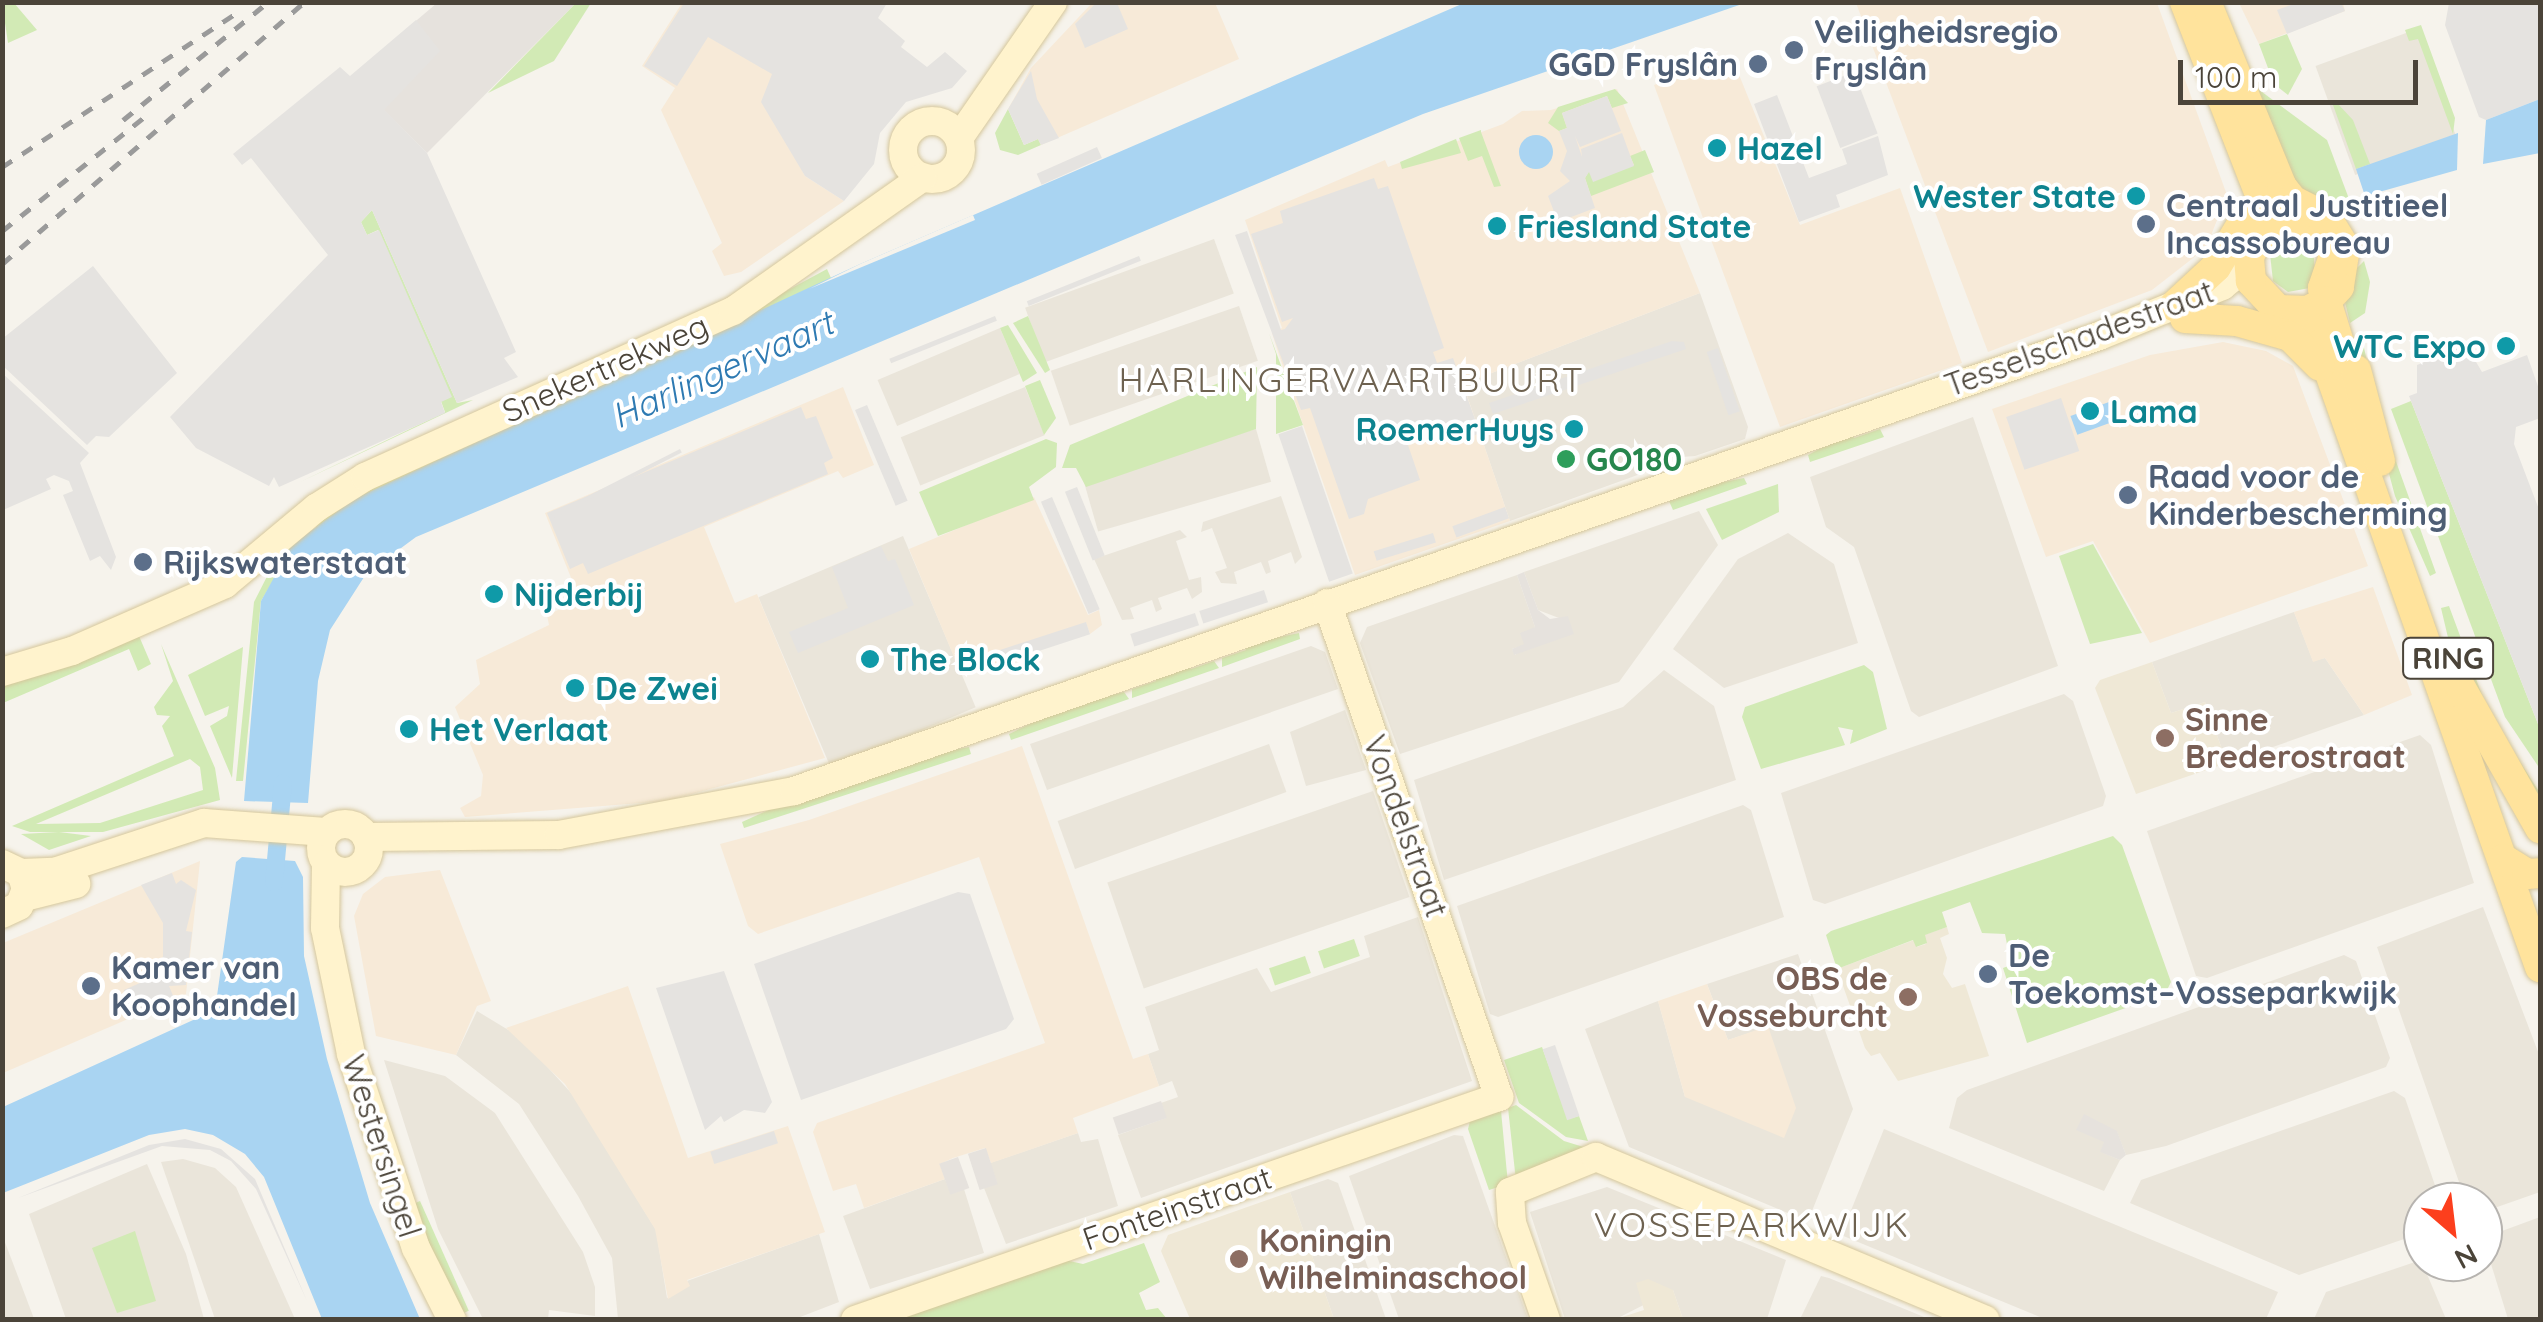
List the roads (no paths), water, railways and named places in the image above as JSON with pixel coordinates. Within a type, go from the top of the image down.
[{"type":"main road","name":"RING","points":[[2185,2],[2285,216],[2326,217],[2347,260],[2322,300],[2387,561],[2485,810],[2540,967]]},
{"type":"main road","name":"RING","points":[[2206,2],[2256,157]]},
{"type":"main road","points":[[948,130],[1052,12]]},
{"type":"main road","points":[[910,130],[948,130],[960,156],[952,171],[914,168],[910,130]]},
{"type":"main road","points":[[2179,312],[2216,268],[2241,228],[2256,157]]},
{"type":"main road","name":"Snekertrekweg","points":[[138,615],[228,567],[316,496],[733,311],[836,242],[914,168]]},
{"type":"main road","points":[[2285,216],[2248,264],[2259,295],[2278,310],[2322,300]]},
{"type":"main road","name":"Tesselschadestraat","points":[[12,887],[84,882],[173,845],[279,833],[342,852],[629,841],[748,816],[794,791],[899,755],[1004,730],[1088,689],[1329,610],[1665,488],[1778,462],[1852,423],[1906,405],[1961,401],[2179,312],[2228,283],[2248,264]]},
{"type":"main road","name":"Tesselschadestraat","points":[[2179,312],[2259,295]]},
{"type":"main road","name":"RING","points":[[2322,300],[2346,384],[2450,665],[2536,818]]},
{"type":"main road","points":[[2179,312],[2236,321],[2290,336],[2346,384]]},
{"type":"main road","name":"Vondelstraat","points":[[1329,610],[1482,1036],[1499,1097]]},
{"type":"main road","points":[[2,656],[138,615]]},
{"type":"main road","points":[[2,672],[138,615]]},
{"type":"main road","points":[[2485,810],[2510,794],[2536,818]]},
{"type":"main road","name":"Westersingel","points":[[342,852],[333,965],[366,1104],[416,1248],[452,1320]]},
{"type":"main road","points":[[2503,859],[2527,874],[2540,874]]},
{"type":"main road","name":"Fonteinstraat","points":[[855,1320],[1499,1097]]},
{"type":"main road","points":[[1546,1320],[1512,1223],[1510,1192],[1596,1157],[1985,1320]]},
{"type":"water","points":[[1464,3],[1745,3],[1423,114],[416,537],[366,574],[330,630],[318,681],[308,803],[244,801],[261,601],[292,545],[354,499],[860,264]]},
{"type":"water","points":[[2540,99],[2540,153],[2483,164],[2486,120]]},
{"type":"water","points":[[2458,133],[2457,170],[2365,196],[2356,169]]},
{"type":"water","points":[[1536,135],[1548,140],[1553,152],[1548,164],[1536,169],[1524,164],[1519,152],[1524,140]]},
{"type":"water","points":[[2109,402],[2116,421],[2077,435],[2070,416]]},
{"type":"water","points":[[242,857],[295,861],[303,877],[304,956],[327,1059],[370,1203],[420,1319],[322,1319],[264,1177],[245,1154],[213,1135],[185,1129],[149,1135],[3,1193],[3,1107],[215,1010],[236,862]]},
{"type":"waterway","name":"Harlingervaart","points":[[274,882],[283,783]]},
{"type":"railway","points":[[123,120],[268,2]]},
{"type":"railway","points":[[2,264],[304,2]]},
{"type":"railway","points":[[2,167],[236,13]]},
{"type":"railway","points":[[2,231],[143,118]]},
{"type":"place","name":"Veiligheidsregio Fryslân","points":[[1794,50]]},
{"type":"place","name":"GGD Fryslân","points":[[1758,64]]},
{"type":"place","name":"Hazel","points":[[1717,148]]},
{"type":"place","name":"Wester State","points":[[2136,196]]},
{"type":"place","name":"Centraal Justitieel Incassobureau","points":[[2146,224]]},
{"type":"place","name":"Friesland State","points":[[1497,226]]},
{"type":"place","name":"WTC Expo","points":[[2506,346]]},
{"type":"place","name":"Lama","points":[[2090,411]]},
{"type":"place","name":"RoemerHuys","points":[[1574,429]]},
{"type":"place","name":"GO180","points":[[1566,459]]},
{"type":"place","name":"Raad voor de Kinderbescherming","points":[[2128,495]]},
{"type":"place","name":"Rijkswaterstaat","points":[[143,562]]},
{"type":"place","name":"Nijderbij","points":[[494,594]]},
{"type":"place","name":"The Block","points":[[870,659]]},
{"type":"place","name":"De Zwei","points":[[575,688]]},
{"type":"place","name":"Het Verlaat","points":[[409,729]]},
{"type":"place","name":"Sinne Brederostraat","points":[[2165,738]]},
{"type":"place","name":"De Toekomst–Vosseparkwijk","points":[[1988,974]]},
{"type":"place","name":"Kamer van Koophandel","points":[[91,986]]},
{"type":"place","name":"OBS de Vosseburcht","points":[[1908,997]]},
{"type":"place","name":"Koningin Wilhelminaschool","points":[[1239,1259]]},
{"type":"district","name":"HARLINGERVAARTBUURT","points":[[1352,379]]},
{"type":"district","name":"VOSSEPARKWIJK","points":[[1752,1224]]}]
